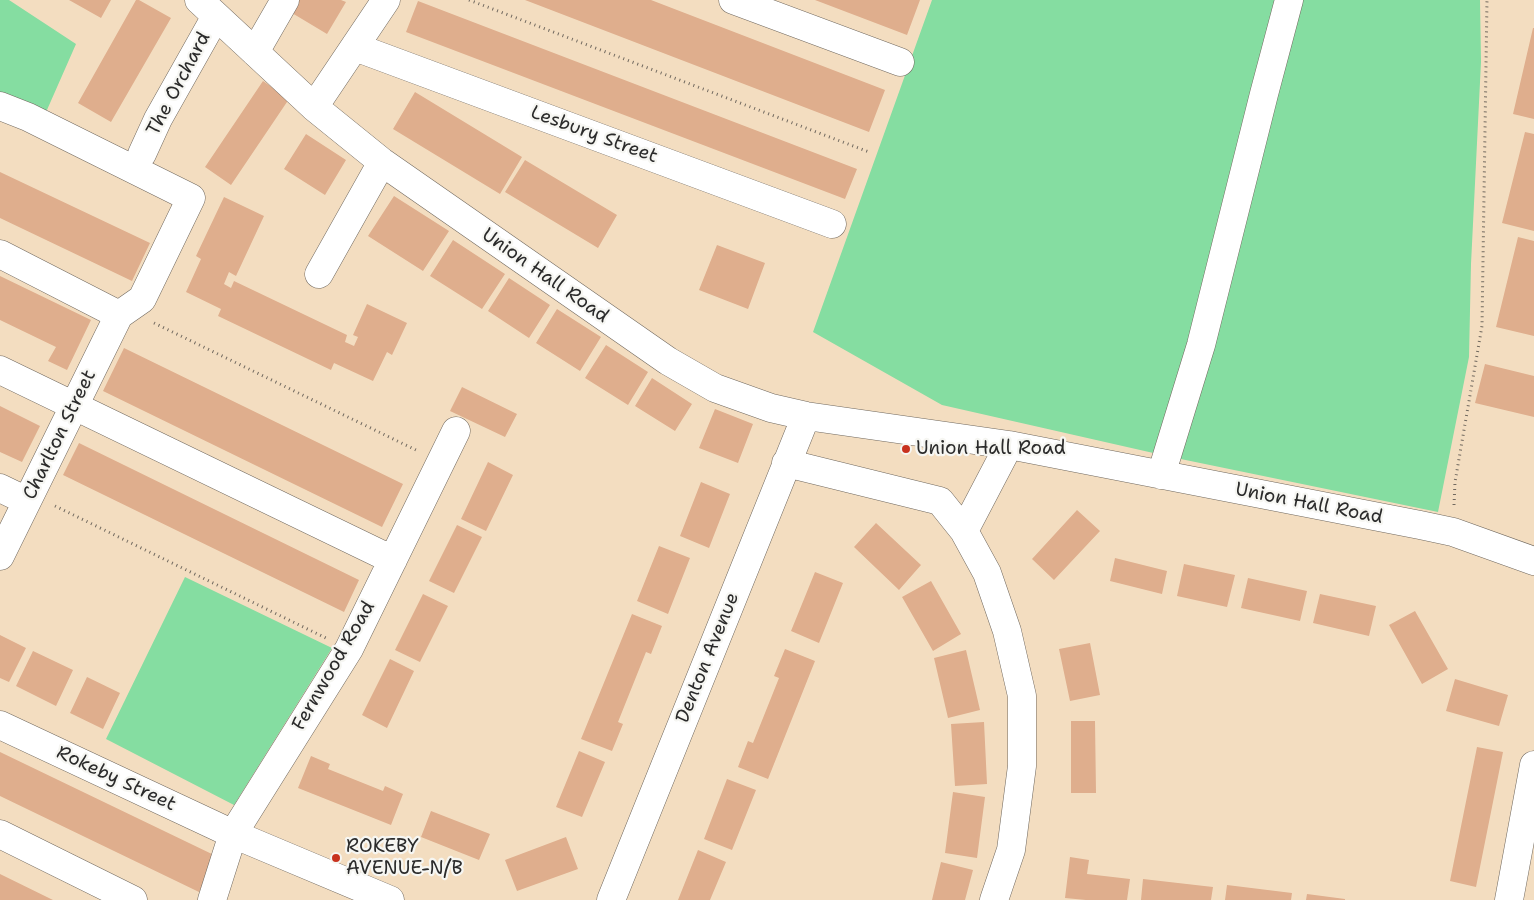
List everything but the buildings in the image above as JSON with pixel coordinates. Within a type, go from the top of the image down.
[{"type":"street","points":[[255,52],[285,0]]},
{"type":"street","points":[[314,107],[386,0]]},
{"type":"street","points":[[733,0],[900,62]]},
{"type":"street","points":[[1161,475],[1201,345],[1264,94],[1290,0]]},
{"type":"street","name":"Union Hall Road","points":[[208,8],[314,107],[382,162],[668,361],[716,388],[771,408],[806,416],[1009,445],[1452,532],[1534,561]]},
{"type":"street","name":"The Orchard","points":[[142,154],[208,8]]},
{"type":"street","name":"Lesbury Street","points":[[355,47],[832,224]]},
{"type":"street","points":[[0,106],[28,116],[191,198],[142,299],[119,315],[0,254]]},
{"type":"street","points":[[319,274],[382,162]]},
{"type":"street","name":"Charlton Street","points":[[0,556],[119,315]]},
{"type":"street","points":[[0,370],[393,560]]},
{"type":"street","name":"Denton Avenue","points":[[611,900],[806,416]]},
{"type":"street","name":"Fernwood Road","points":[[212,900],[233,834],[349,649],[456,431]]},
{"type":"street","points":[[964,531],[1009,445]]},
{"type":"street","points":[[786,463],[940,501],[964,531],[987,573],[1007,631],[1022,696],[1022,766],[1011,850],[994,900]]},
{"type":"street","points":[[0,488],[27,501]]},
{"type":"street","name":"Rokeby Street","points":[[0,724],[233,834],[390,900]]},
{"type":"street","points":[[1509,900],[1534,765]]},
{"type":"street","points":[[0,834],[134,900]]},
{"type":"path","points":[[470,0],[869,152]]},
{"type":"path","points":[[1452,532],[1455,482],[1482,326],[1487,0]]},
{"type":"path","points":[[119,315],[140,316],[441,462]]},
{"type":"path","points":[[27,501],[48,502],[349,649]]},
{"type":"green space","points":[[0,0],[9,0],[76,44],[43,119],[0,95]]},
{"type":"green space","points":[[932,0],[1480,0],[1481,62],[1471,264],[1469,357],[1438,512],[1171,457],[942,405],[813,332]]},
{"type":"green space","points":[[185,577],[332,648],[234,805],[106,739]]},
{"type":"place","name":"Union Hall Road","points":[[906,449]]},
{"type":"place","name":"ROKEBY AVENUE-N/B","points":[[336,858]]}]
